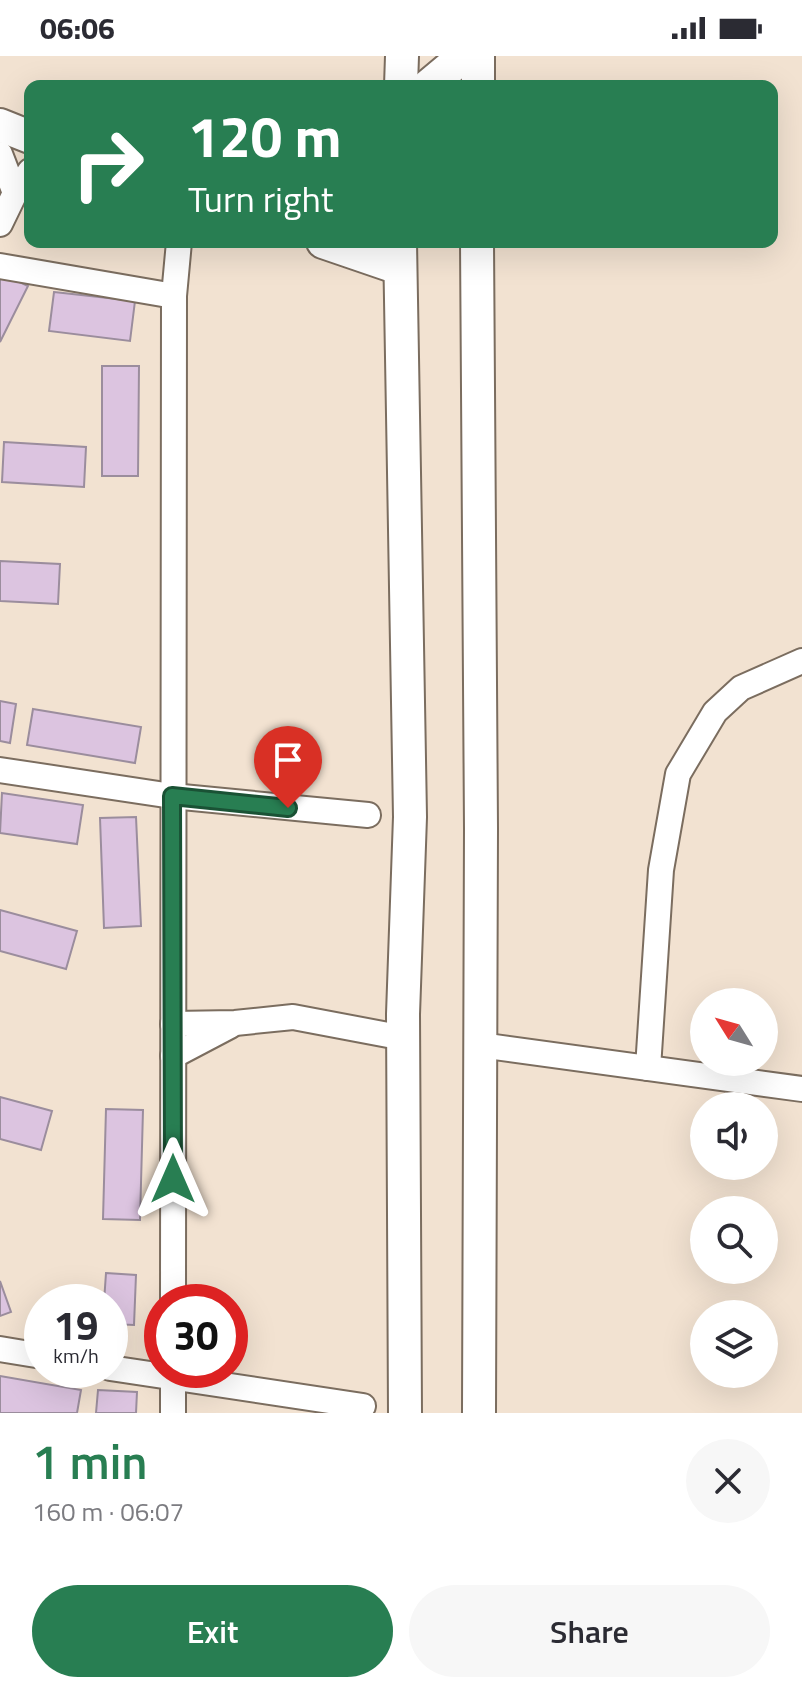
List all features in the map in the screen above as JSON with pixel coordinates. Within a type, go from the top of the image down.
[{"type":"main road","points":[[401,80],[402,56]]},
{"type":"main road","points":[[435,80],[464,56]]},
{"type":"main road","points":[[478,56],[478,80]]},
{"type":"main road","points":[[0,125],[24,135]]},
{"type":"main road","points":[[359,248],[400,255],[410,817],[404,1038],[405,1413]]},
{"type":"main road","points":[[477,248],[481,814],[479,1413]]},
{"type":"street","points":[[0,154],[15,193]]},
{"type":"street","points":[[0,224],[24,180]]},
{"type":"street","points":[[173,1284],[174,296],[178,248]]},
{"type":"street","points":[[0,266],[174,296]]},
{"type":"street","points":[[648,1068],[661,870],[678,774],[715,712],[741,688],[802,661]]},
{"type":"street","points":[[0,770],[172,796],[368,815]]},
{"type":"street","points":[[173,1024],[235,1023],[293,1017],[404,1038]]},
{"type":"street","points":[[173,1056],[235,1023]]},
{"type":"street","points":[[480,1045],[802,1089]]},
{"type":"street","points":[[0,1349],[24,1353]]},
{"type":"street","points":[[248,1387],[363,1406]]},
{"type":"street","points":[[173,1388],[173,1413]]},
{"type":"building","points":[[0,273],[28,286],[0,342]]},
{"type":"building","points":[[54,292],[135,301],[130,341],[49,331]]},
{"type":"building","points":[[102,366],[139,366],[138,476],[102,476]]},
{"type":"building","points":[[4,442],[86,447],[84,487],[2,482]]},
{"type":"building","points":[[0,561],[60,564],[58,604],[0,601]]},
{"type":"building","points":[[0,701],[16,704],[10,743],[0,741]]},
{"type":"building","points":[[33,709],[141,727],[135,763],[27,745]]},
{"type":"building","points":[[2,793],[83,805],[77,844],[0,833]]},
{"type":"building","points":[[136,817],[141,926],[104,928],[100,818]]},
{"type":"building","points":[[0,910],[77,931],[66,969],[0,951]]},
{"type":"building","points":[[0,1097],[52,1111],[41,1150],[0,1139]]},
{"type":"building","points":[[106,1109],[143,1110],[140,1220],[103,1219]]},
{"type":"building","points":[[106,1273],[136,1275],[134,1325],[128,1325],[128,1284],[105,1284]]},
{"type":"building","points":[[0,1281],[11,1312],[0,1316]]},
{"type":"building","points":[[0,1376],[24,1380],[24,1388],[81,1390],[77,1413],[0,1413]]},
{"type":"building","points":[[98,1390],[137,1392],[136,1413],[96,1413]]},
{"type":"route","points":[[173,1179],[172,796],[288,808]]}]
